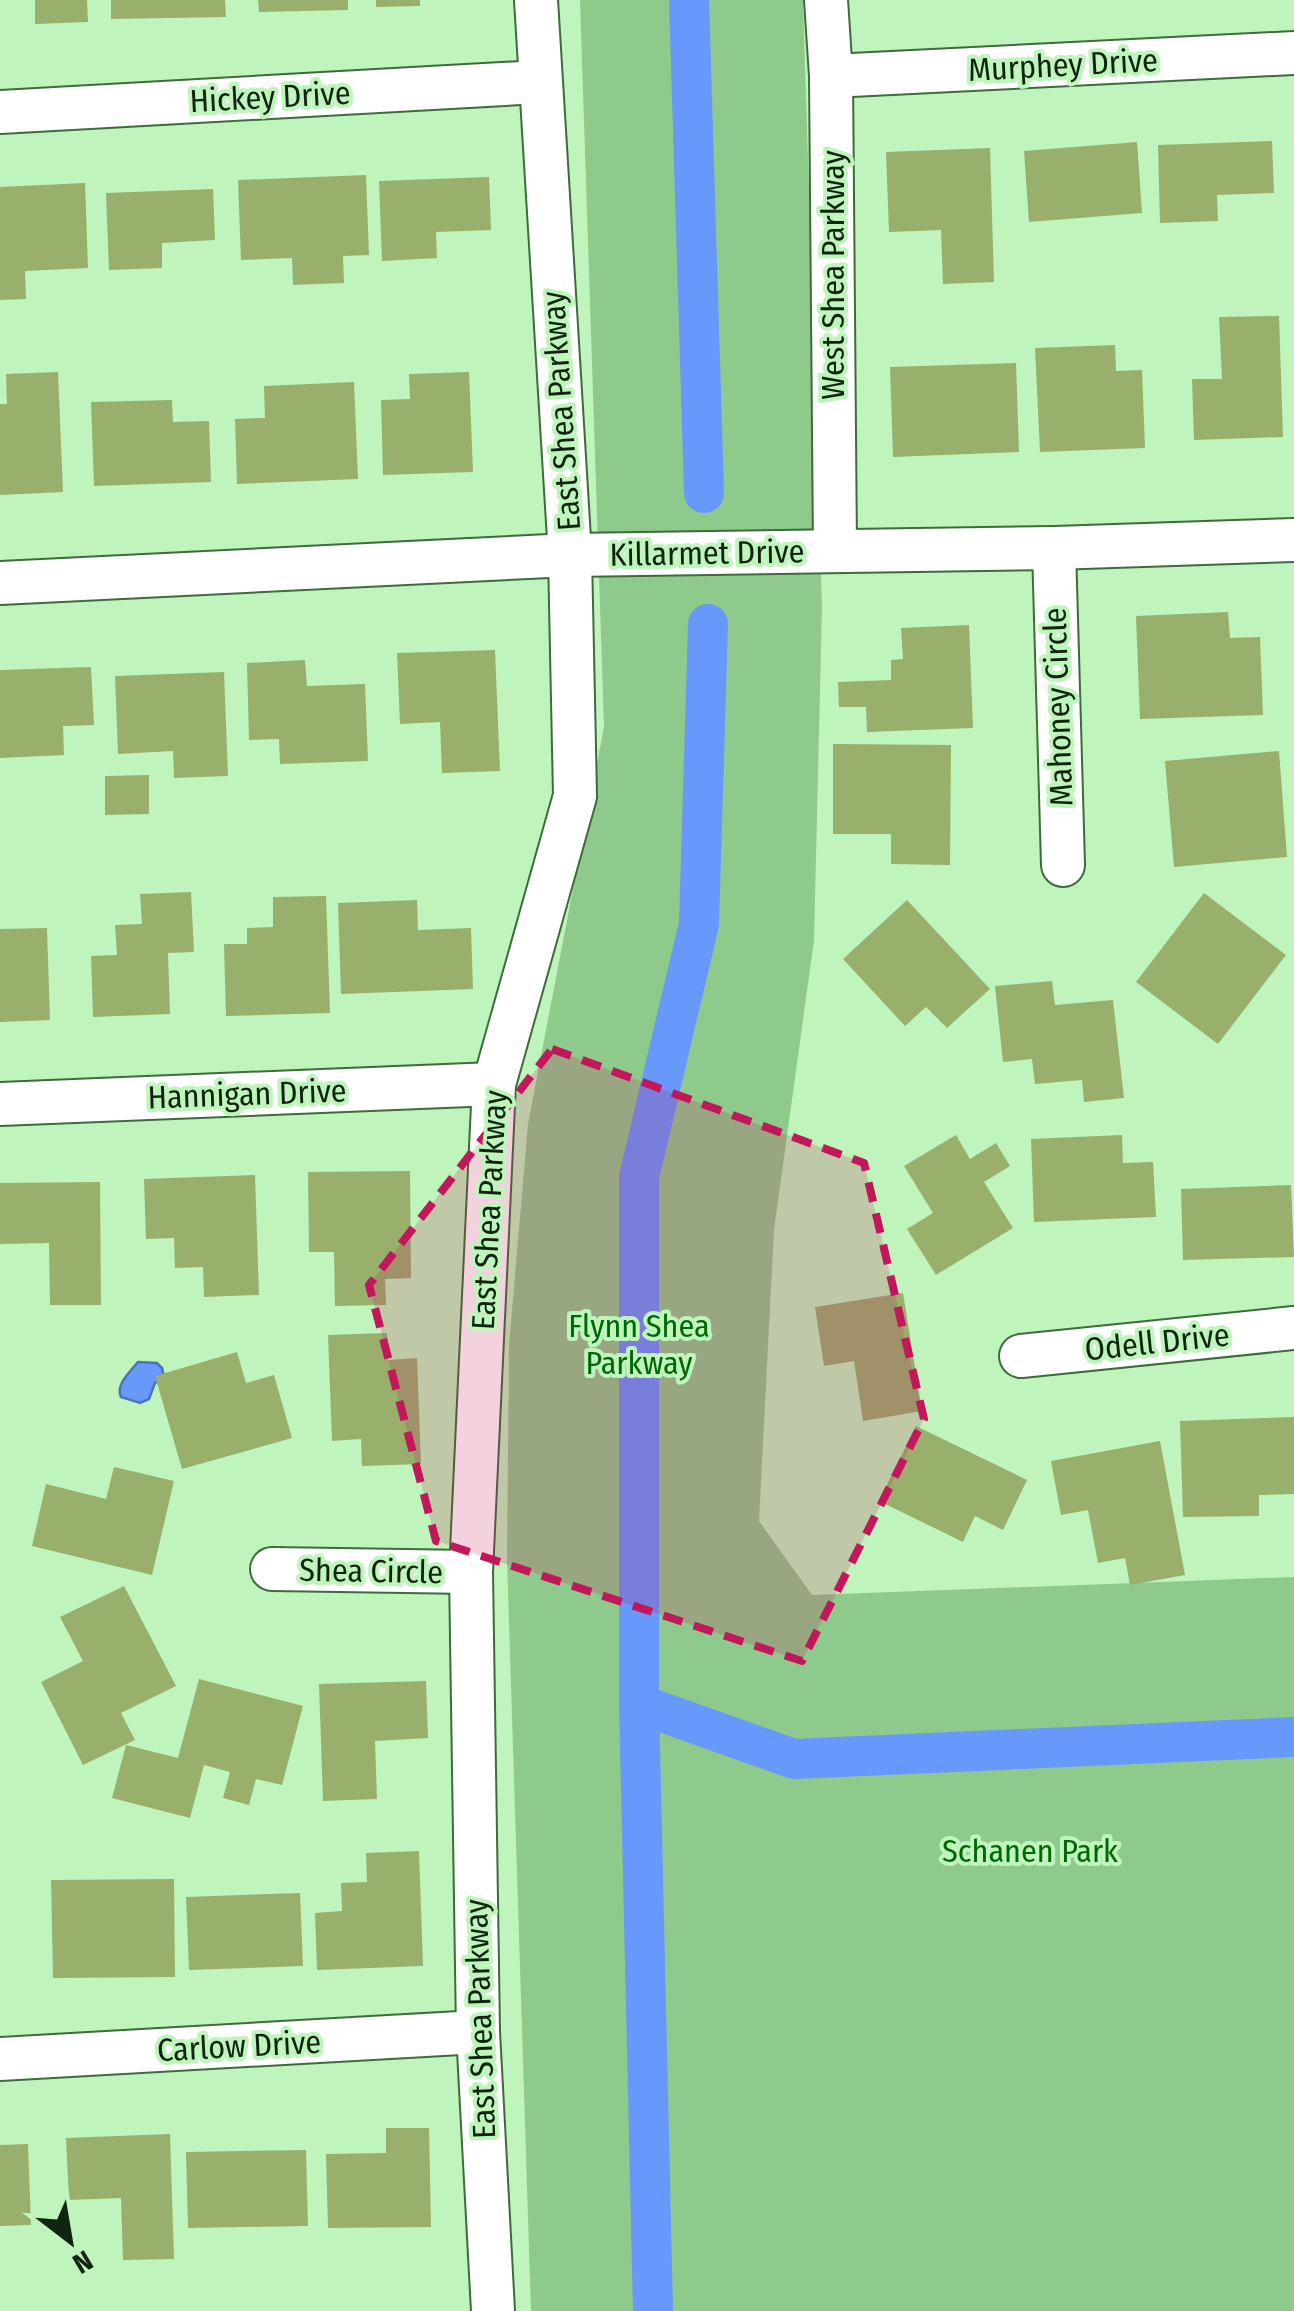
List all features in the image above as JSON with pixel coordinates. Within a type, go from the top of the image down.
[{"type":"street","name":"East Shea Parkway","points":[[493,2311],[478,2032],[471,1572],[494,1084],[575,796],[570,555],[536,0]]},
{"type":"street","name":"West Shea Parkway","points":[[826,0],[831,76],[835,550]]},
{"type":"street","name":"Murphey Drive","points":[[831,76],[1294,54]]},
{"type":"street","name":"Hickey Drive","points":[[0,112],[539,82]]},
{"type":"street","name":"Killarmet Drive","points":[[0,584],[570,555],[1054,548],[1294,540]]},
{"type":"street","name":"Mahoney Circle","points":[[1054,548],[1063,865]]},
{"type":"street","name":"Hannigan Drive","points":[[0,1104],[494,1084]]},
{"type":"street","name":"Odell Drive","points":[[1021,1356],[1294,1328]]},
{"type":"street","name":"Shea Circle","points":[[272,1569],[471,1572]]},
{"type":"street","name":"Carlow Drive","points":[[0,2060],[478,2032]]},
{"type":"highlighted area","points":[[552,1049],[864,1163],[924,1419],[802,1661],[436,1541],[369,1285]]},
{"type":"green space","points":[[580,0],[803,0],[822,607],[814,940],[774,1230],[759,1521],[812,1595],[1294,1577],[1294,2311],[531,2311],[507,1560],[509,1345],[528,1124],[604,727]]},
{"type":"water","points":[[138,1362],[157,1363],[164,1377],[155,1383],[149,1399],[140,1403],[121,1397],[120,1392],[124,1379]]},
{"type":"building","points":[[35,0],[87,0],[88,22],[35,24]]},
{"type":"building","points":[[111,0],[225,0],[226,17],[111,19]]},
{"type":"building","points":[[258,0],[348,0],[348,10],[259,12]]},
{"type":"building","points":[[376,0],[420,0],[420,6],[376,7]]},
{"type":"building","points":[[1272,141],[1274,193],[1217,195],[1218,221],[1160,223],[1158,145]]},
{"type":"building","points":[[1137,142],[1142,213],[1029,222],[1024,151]]},
{"type":"building","points":[[990,148],[994,282],[943,284],[941,230],[889,232],[886,152]]},
{"type":"building","points":[[366,175],[369,255],[343,256],[344,283],[293,285],[292,258],[241,260],[238,180]]},
{"type":"building","points":[[489,177],[491,230],[436,232],[437,258],[382,261],[379,181]]},
{"type":"building","points":[[85,183],[88,268],[25,271],[26,299],[0,300],[0,187]]},
{"type":"building","points":[[213,189],[215,240],[162,243],[162,268],[109,270],[106,193]]},
{"type":"building","points":[[1279,316],[1283,437],[1194,440],[1192,379],[1222,379],[1219,317]]},
{"type":"building","points":[[1115,345],[1116,371],[1142,370],[1145,448],[1040,452],[1035,348]]},
{"type":"building","points":[[1016,363],[1019,452],[893,457],[890,367]]},
{"type":"building","points":[[58,372],[63,492],[0,495],[0,404],[7,404],[6,374]]},
{"type":"building","points":[[469,372],[473,472],[383,475],[381,400],[410,399],[409,374]]},
{"type":"building","points":[[354,382],[358,479],[237,484],[235,419],[265,418],[264,386]]},
{"type":"building","points":[[172,400],[173,422],[209,421],[211,482],[94,486],[91,402]]},
{"type":"building","points":[[1228,612],[1230,638],[1260,637],[1263,715],[1140,719],[1136,616]]},
{"type":"building","points":[[969,625],[973,728],[867,732],[866,707],[839,707],[838,682],[891,680],[891,660],[903,659],[901,628]]},
{"type":"building","points":[[495,650],[500,771],[442,773],[440,722],[400,724],[397,653]]},
{"type":"building","points":[[305,660],[307,686],[365,684],[368,761],[280,764],[279,739],[249,740],[247,663]]},
{"type":"building","points":[[91,667],[94,725],[63,726],[64,755],[0,758],[0,670]]},
{"type":"building","points":[[224,672],[228,776],[174,778],[173,751],[118,754],[115,676]]},
{"type":"building","points":[[833,744],[951,745],[950,865],[891,864],[891,834],[833,834]]},
{"type":"building","points":[[1279,751],[1287,857],[1174,867],[1165,761]]},
{"type":"building","points":[[149,775],[149,814],[105,815],[105,776]]},
{"type":"building","points":[[191,892],[194,952],[168,953],[170,1014],[93,1017],[91,956],[117,955],[115,925],[142,924],[140,894]]},
{"type":"building","points":[[1204,893],[1286,955],[1218,1044],[1136,982]]},
{"type":"building","points":[[326,896],[330,1013],[226,1016],[224,944],[247,944],[247,928],[273,927],[273,897]]},
{"type":"building","points":[[417,900],[418,930],[471,928],[473,989],[341,994],[338,903]]},
{"type":"building","points":[[907,900],[990,989],[947,1028],[926,1007],[905,1026],[843,959]]},
{"type":"building","points":[[47,928],[50,1020],[0,1022],[0,929]]},
{"type":"building","points":[[1052,981],[1055,1005],[1113,1000],[1124,1098],[1084,1102],[1082,1080],[1035,1084],[1032,1059],[1003,1062],[995,986]]},
{"type":"building","points":[[956,1135],[970,1159],[996,1143],[1010,1166],[984,1182],[1013,1228],[936,1275],[907,1229],[933,1213],[904,1166]]},
{"type":"building","points":[[1122,1135],[1123,1163],[1153,1162],[1156,1217],[1034,1222],[1031,1139]]},
{"type":"building","points":[[410,1171],[411,1278],[385,1279],[386,1305],[335,1306],[334,1252],[309,1252],[308,1172]]},
{"type":"building","points":[[255,1175],[259,1295],[204,1297],[203,1267],[175,1268],[174,1238],[146,1239],[144,1179]]},
{"type":"building","points":[[100,1182],[101,1305],[50,1305],[49,1243],[0,1244],[0,1183]]},
{"type":"building","points":[[1291,1185],[1294,1257],[1183,1260],[1181,1189]]},
{"type":"building","points":[[903,1293],[922,1411],[863,1421],[854,1361],[824,1366],[815,1307]]},
{"type":"building","points":[[387,1333],[388,1360],[417,1358],[421,1464],[362,1466],[361,1439],[332,1441],[328,1335]]},
{"type":"building","points":[[237,1352],[246,1383],[274,1375],[292,1438],[182,1469],[155,1376]]},
{"type":"building","points":[[1294,1417],[1294,1494],[1259,1495],[1259,1516],[1183,1517],[1180,1421]]},
{"type":"building","points":[[916,1426],[1027,1480],[1003,1530],[975,1516],[963,1542],[879,1501]]},
{"type":"building","points":[[1160,1441],[1185,1575],[1130,1585],[1125,1558],[1098,1563],[1088,1510],[1061,1515],[1051,1461]]},
{"type":"building","points":[[114,1467],[174,1481],[152,1575],[32,1546],[46,1484],[106,1499]]},
{"type":"building","points":[[124,1586],[176,1686],[121,1713],[135,1740],[83,1765],[41,1682],[83,1661],[60,1617]]},
{"type":"building","points":[[199,1679],[303,1706],[282,1785],[256,1779],[249,1805],[223,1798],[230,1772],[204,1765],[190,1818],[112,1798],[126,1745],[178,1758]]},
{"type":"building","points":[[426,1681],[428,1738],[375,1741],[377,1799],[323,1801],[319,1684]]},
{"type":"building","points":[[419,1851],[423,1966],[317,1970],[315,1913],[342,1911],[341,1883],[367,1882],[366,1853]]},
{"type":"building","points":[[174,1879],[175,1977],[53,1978],[51,1880]]},
{"type":"building","points":[[300,1893],[303,1966],[189,1970],[186,1897]]},
{"type":"building","points":[[386,2128],[429,2128],[431,2227],[328,2228],[326,2154],[386,2153]]},
{"type":"building","points":[[170,2134],[174,2259],[123,2260],[121,2198],[69,2200],[66,2138]]},
{"type":"building","points":[[28,2144],[31,2225],[0,2226],[0,2145]]},
{"type":"building","points":[[306,2150],[308,2226],[188,2228],[186,2152]]},
{"type":"waterway","points":[[689,0],[704,493]]},
{"type":"waterway","points":[[653,2311],[639,1704],[639,1177],[699,924],[708,624]]},
{"type":"waterway","points":[[639,1704],[794,1759],[1294,1737]]},
{"type":"park label","name":"Flynn Shea Parkway","points":[[639,1344]]},
{"type":"park label","name":"Schanen Park","points":[[1030,1851]]}]
